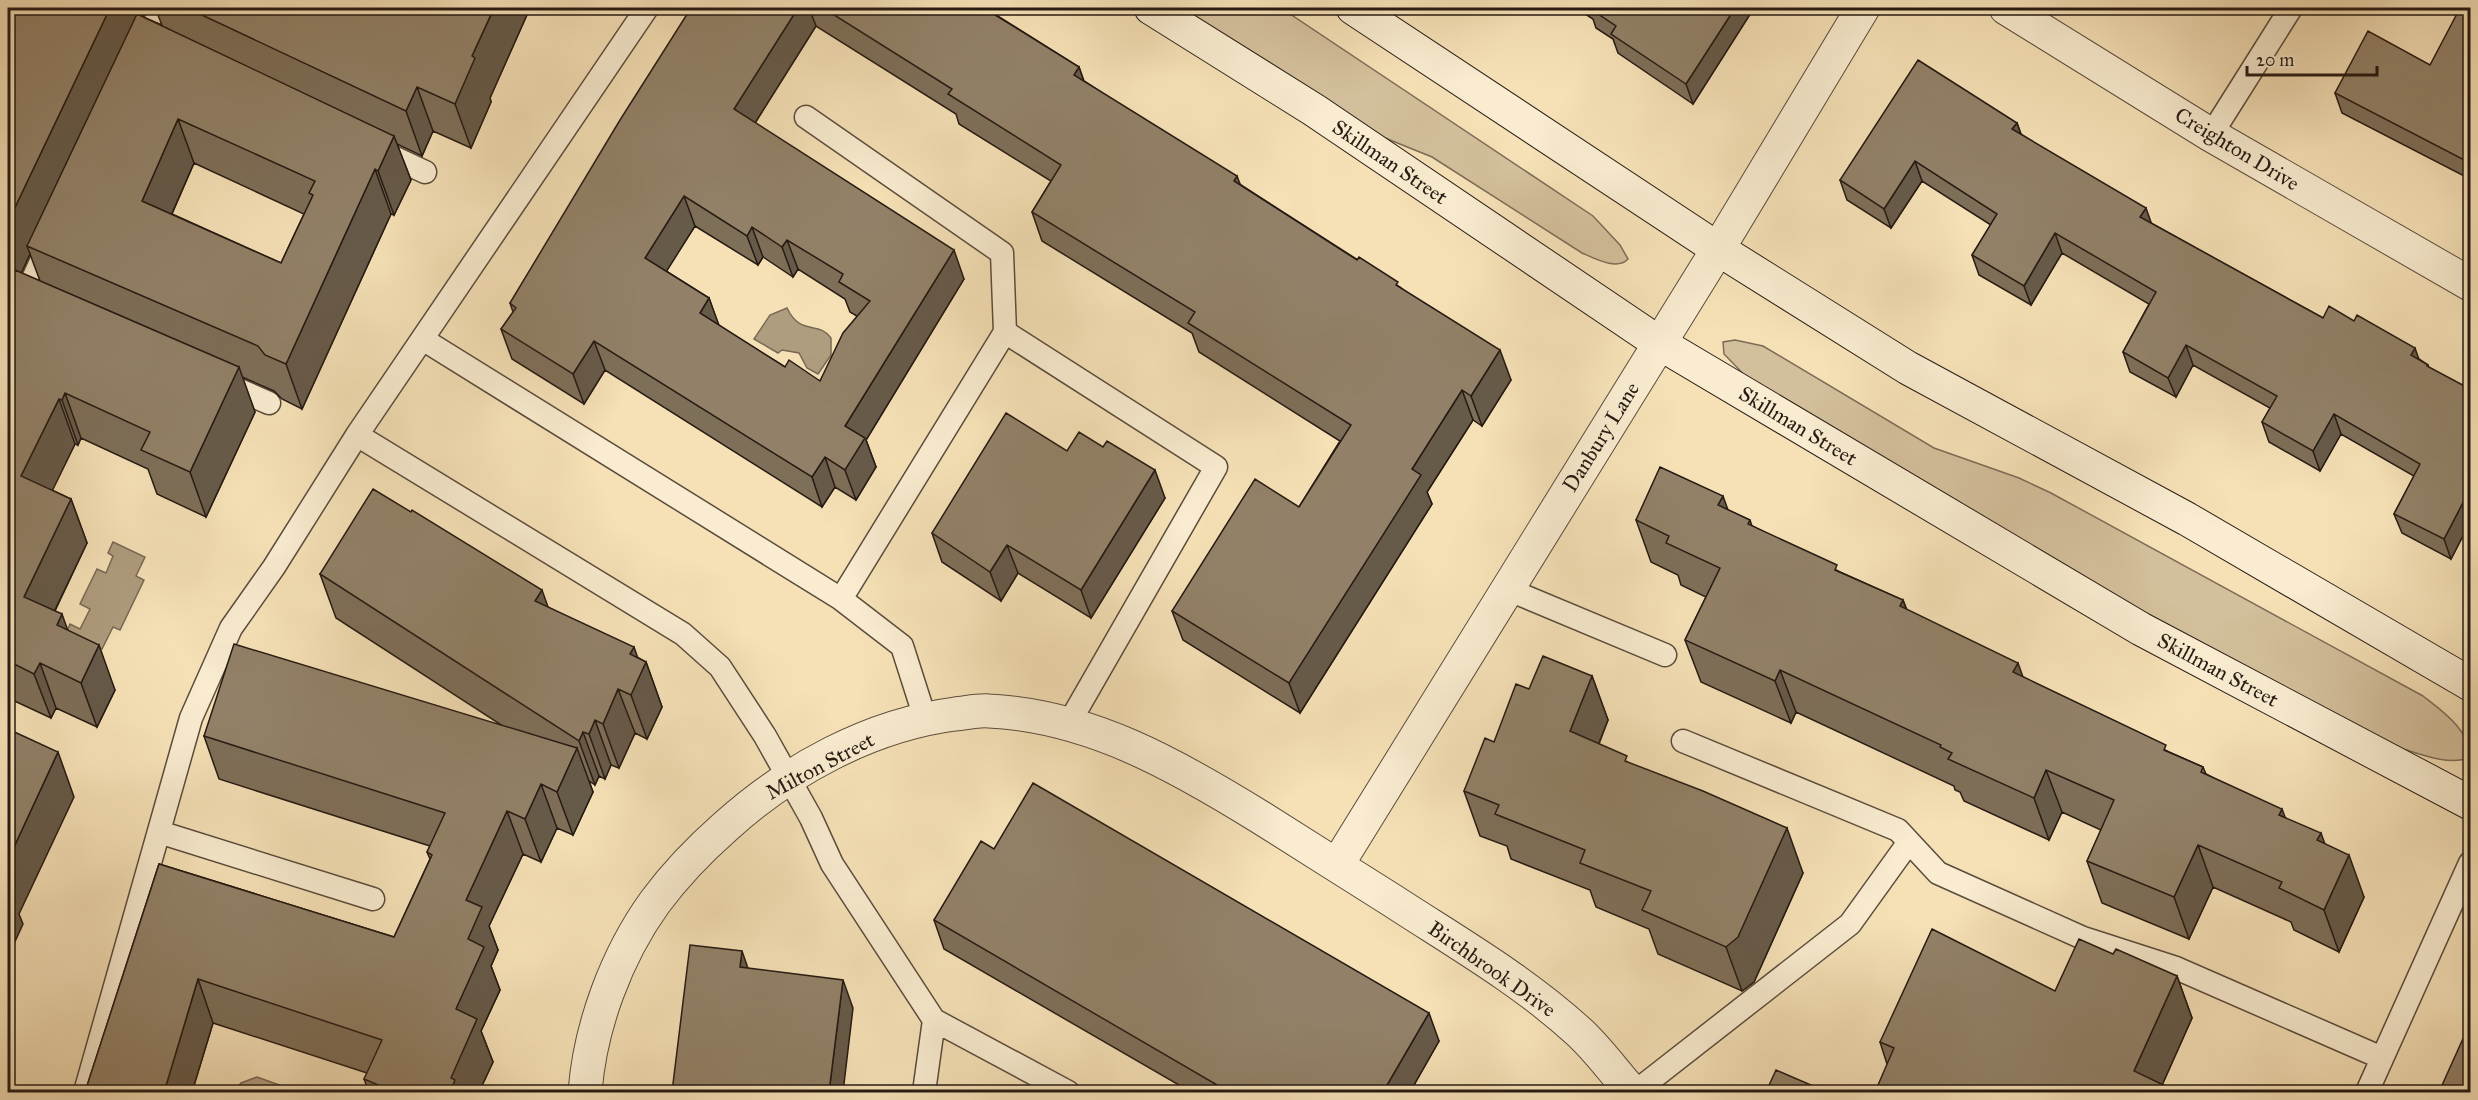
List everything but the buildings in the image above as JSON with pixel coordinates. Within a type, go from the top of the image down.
[{"type":"street","name":"Skillman Street","points":[[1151,8],[1314,110],[1659,343],[2141,629],[2470,803]]},
{"type":"street","points":[[1353,8],[1718,249],[1908,368],[2187,519],[2470,684]]},
{"type":"street","name":"Danbury Lane","points":[[1337,865],[1718,249],[1863,8]]},
{"type":"street","name":"Creighton Drive","points":[[2006,8],[2211,135],[2470,284]]},
{"type":"street","name":"Milton Street","points":[[585,1092],[587,1069],[606,996],[626,952],[655,902],[703,847],[753,801],[787,778],[855,743],[925,718],[987,711],[1069,723],[1131,746],[1184,770],[1337,865]]},
{"type":"street","name":"Birchbrook Drive","points":[[1337,865],[1525,988],[1580,1033],[1633,1092]]},
{"type":"lane","points":[[131,72],[162,8]]},
{"type":"lane","points":[[85,1092],[191,718],[231,628],[274,567],[357,435],[424,340],[647,8]]},
{"type":"lane","points":[[2211,135],[2291,8]]},
{"type":"lane","points":[[146,40],[168,50]]},
{"type":"lane","points":[[806,117],[1002,253],[1005,332],[841,599]]},
{"type":"lane","points":[[361,142],[425,172]]},
{"type":"lane","points":[[8,333],[60,222]]},
{"type":"lane","points":[[24,297],[45,306]]},
{"type":"lane","points":[[1005,332],[1216,467],[1069,723]]},
{"type":"lane","points":[[424,340],[841,599],[902,646],[925,718]]},
{"type":"lane","points":[[205,376],[268,403]]},
{"type":"lane","points":[[357,435],[683,634],[720,667],[765,736],[811,818],[832,864],[934,1020],[1068,1092]]},
{"type":"lane","points":[[1507,589],[1665,655]]},
{"type":"lane","points":[[1683,741],[1898,830],[1938,873],[2083,938],[2176,968],[2382,1058]]},
{"type":"lane","points":[[159,832],[373,899]]},
{"type":"lane","points":[[1633,1092],[1850,924],[1909,842]]},
{"type":"lane","points":[[2367,1092],[2470,863]]},
{"type":"lane","points":[[924,1092],[934,1020]]},
{"type":"shaded area","points":[[1174,8],[1281,8],[1593,216],[1620,245],[1628,259],[1612,264],[1582,253],[1432,157],[1348,123]]},
{"type":"shaded area","points":[[787,308],[798,322],[821,330],[831,338],[831,355],[818,374],[807,368],[799,353],[782,350],[778,353],[754,339],[770,315]]},
{"type":"shaded area","points":[[1735,340],[1763,346],[1934,448],[2019,478],[2051,493],[2423,696],[2454,722],[2465,738],[2470,757],[2462,760],[2443,760],[2397,747],[2217,655],[1756,387],[1724,354],[1723,342]]},
{"type":"shaded area","points":[[113,542],[145,557],[136,576],[144,580],[120,630],[113,627],[102,649],[66,633],[70,624],[80,629],[90,609],[80,604],[97,569],[106,573],[113,556],[108,553]]},
{"type":"shaded area","points":[[257,1077],[298,1092],[234,1092],[241,1083]]}]
